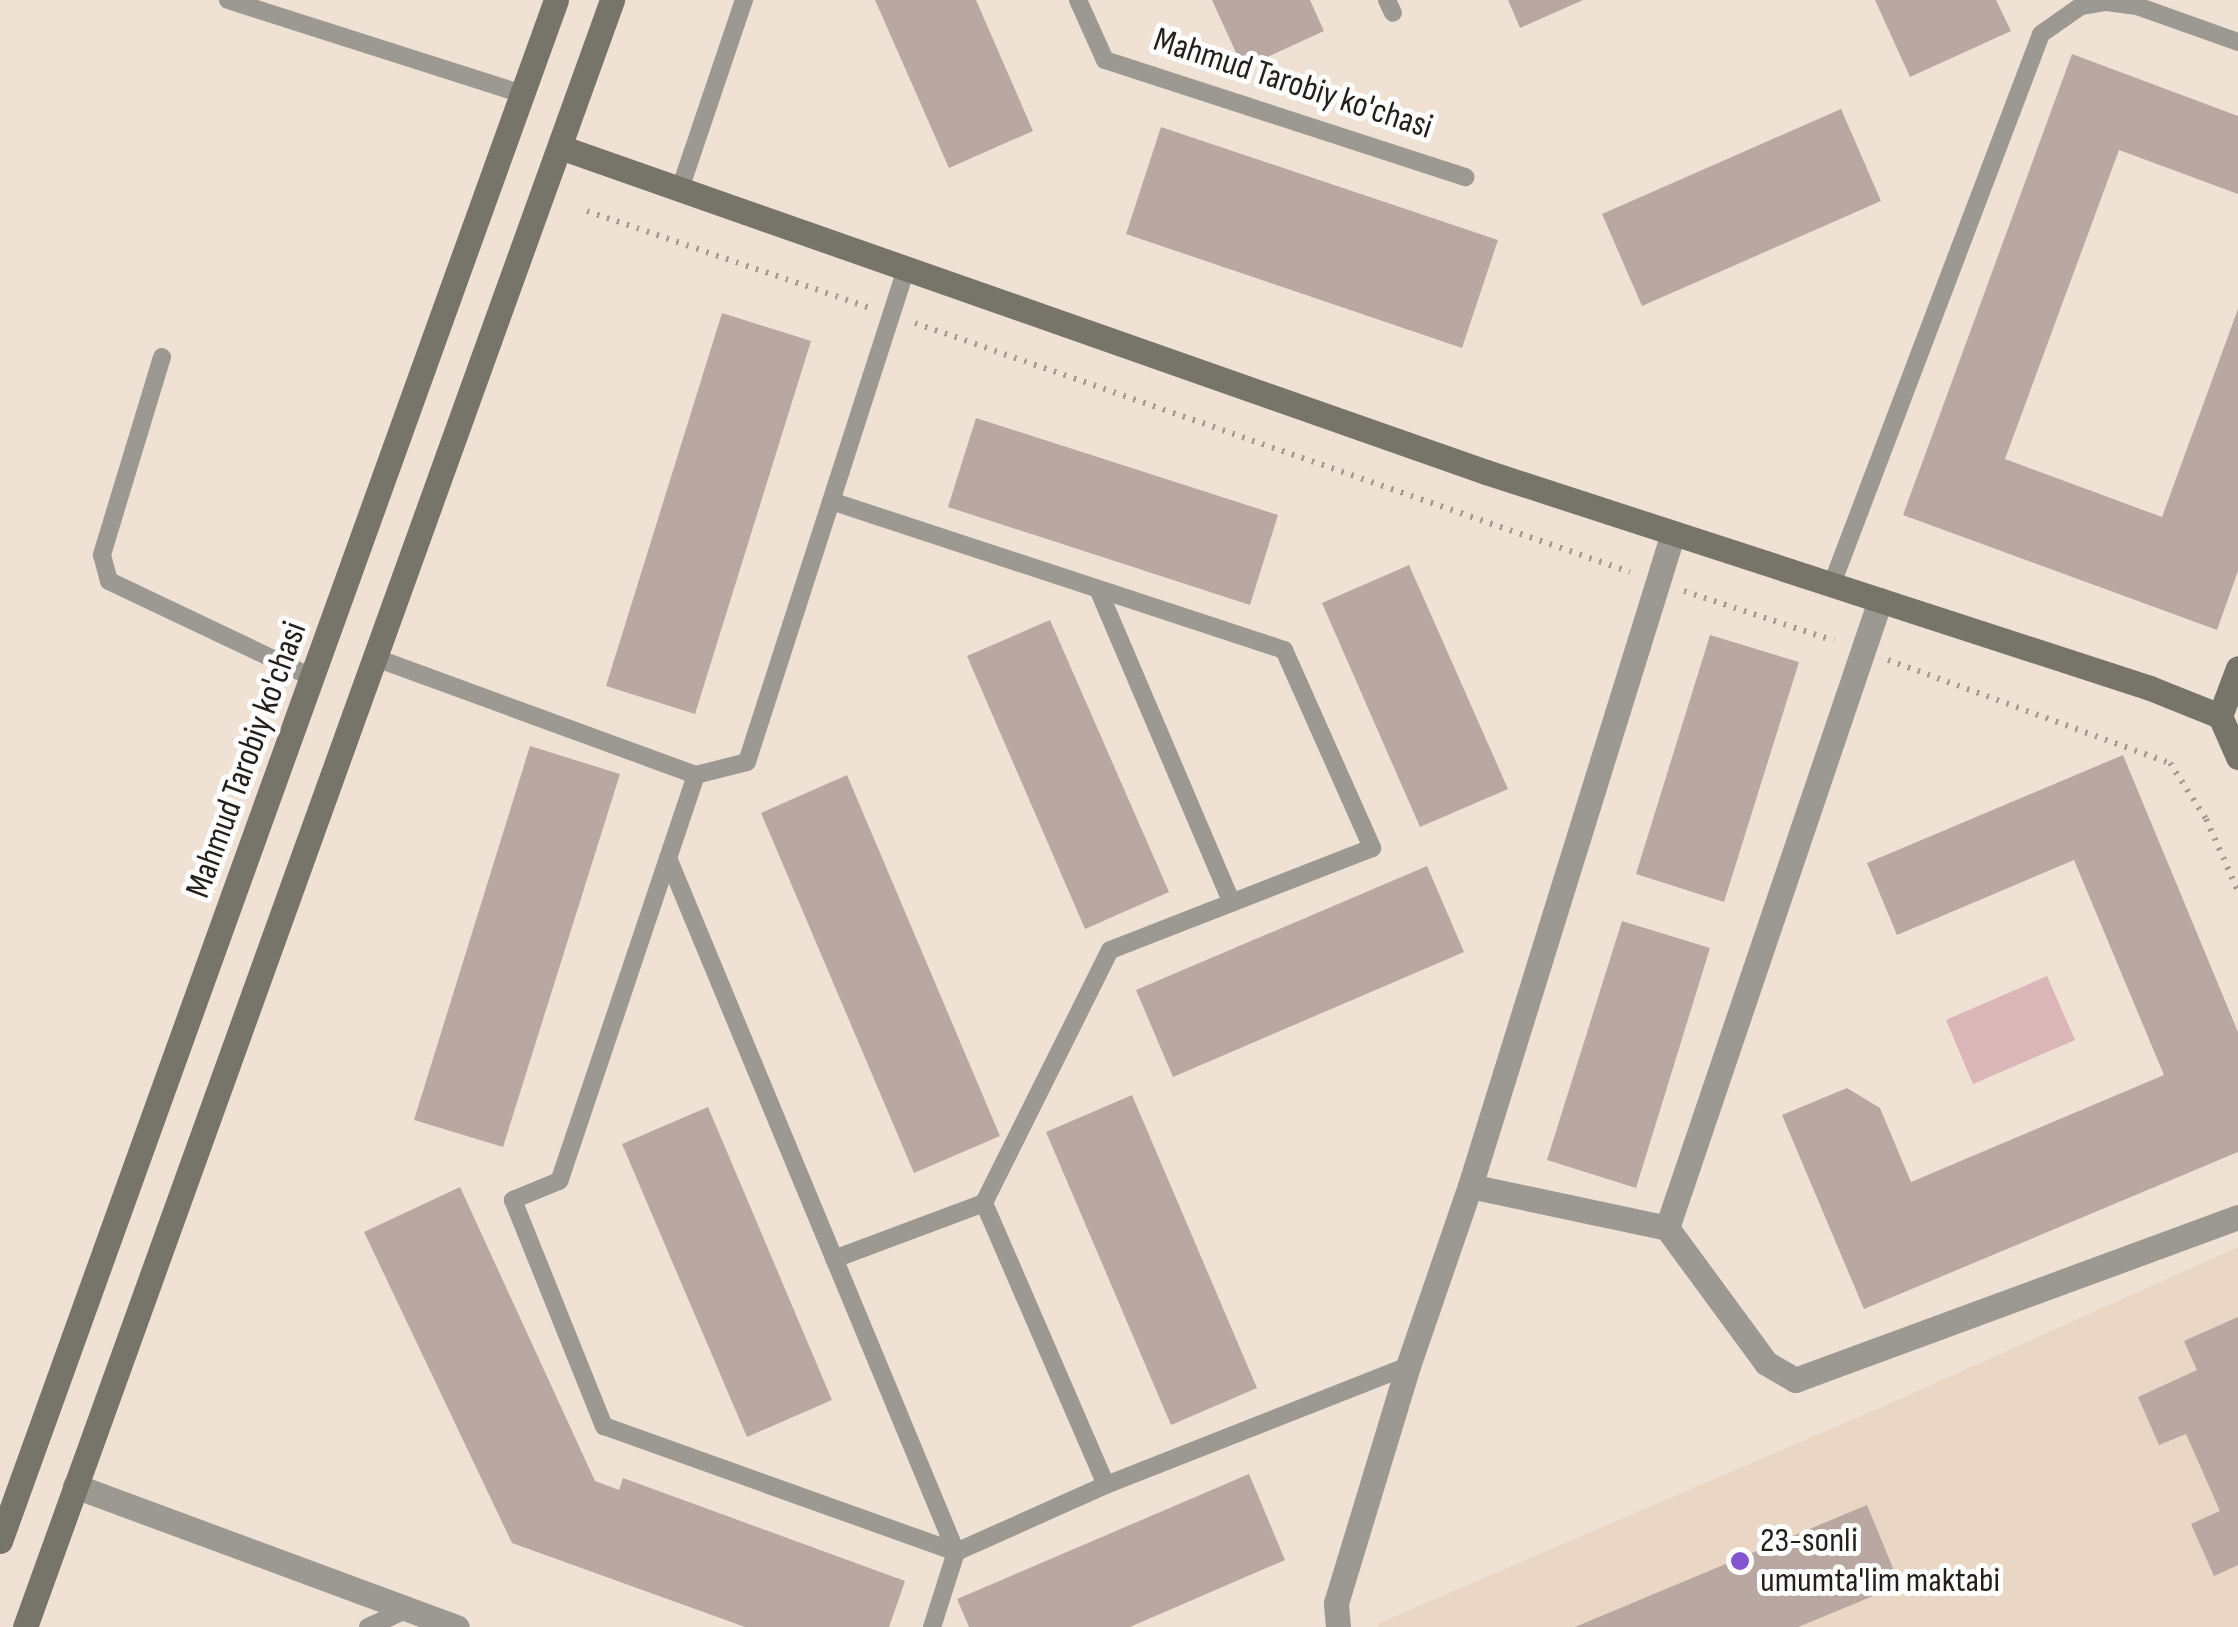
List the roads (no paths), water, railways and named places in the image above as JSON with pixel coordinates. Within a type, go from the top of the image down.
[{"type":"main road","name":"Mahmud Tarobiy ko'chasi","points":[[0,1542],[556,0]]},
{"type":"main road","points":[[25,1627],[612,0]]},
{"type":"main road","points":[[560,147],[1486,472],[2150,688],[2220,716]]},
{"type":"main road","points":[[2238,668],[2220,716],[2238,757]]},
{"type":"street","points":[[1338,1627],[1336,1603],[1408,1366],[1470,1186],[1673,533]]},
{"type":"street","points":[[1666,1228],[1880,600]]},
{"type":"street","points":[[1470,1186],[1666,1228],[1766,1364],[1796,1380],[2238,1217]]},
{"type":"street","points":[[75,1486],[457,1627]]},
{"type":"lane","points":[[228,0],[523,94]]},
{"type":"lane","points":[[680,189],[744,0]]},
{"type":"lane","name":"Mahmud Tarobiy ko'chasi","points":[[1078,0],[1105,60],[1466,177]]},
{"type":"lane","points":[[1832,584],[2042,34],[2079,3],[2108,2],[2137,6],[2238,42]]},
{"type":"lane","points":[[376,658],[696,775],[747,762],[906,268]]},
{"type":"lane","points":[[162,357],[102,555],[109,581],[252,652],[314,678]]},
{"type":"lane","points":[[830,502],[1284,650],[1372,848],[1110,950],[984,1203],[834,1259]]},
{"type":"lane","points":[[1098,589],[1232,903]]},
{"type":"lane","points":[[696,775],[560,1181],[513,1200],[604,1426],[956,1552],[1106,1485],[1408,1366]]},
{"type":"lane","points":[[668,858],[956,1552],[932,1627]]},
{"type":"lane","points":[[984,1203],[1106,1485]]},
{"type":"lane","points":[[368,1627],[408,1609]]},
{"type":"place","name":"23-sonli umumta'lim maktabi","points":[[1740,1561]]}]
